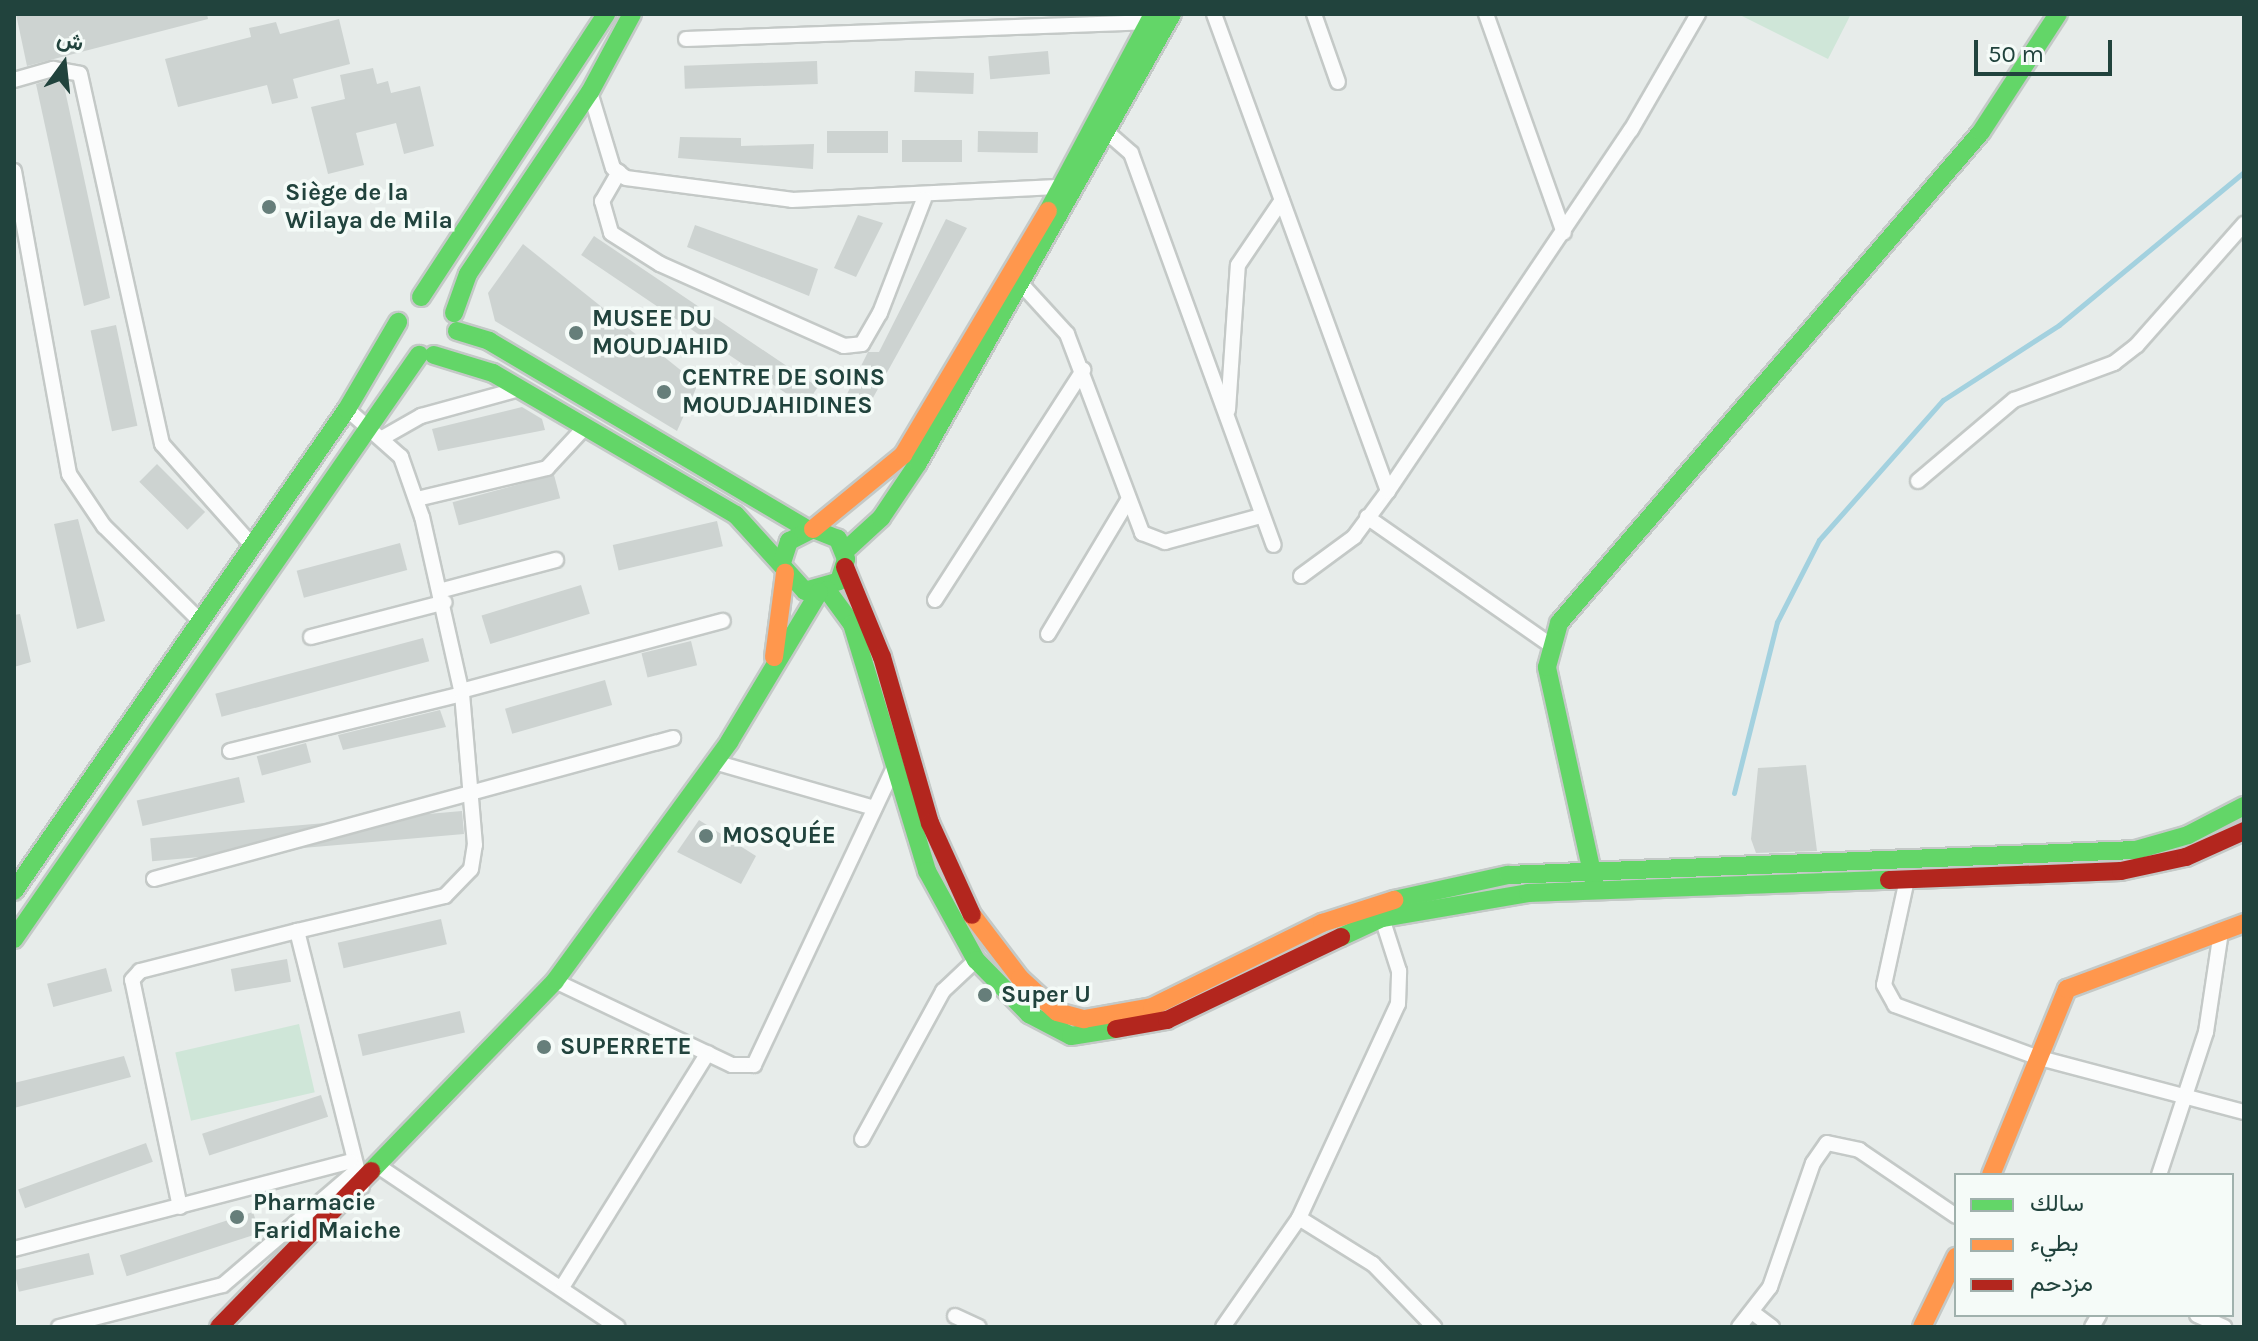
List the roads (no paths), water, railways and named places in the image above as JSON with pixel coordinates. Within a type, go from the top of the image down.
[{"type":"main road","points":[[14,891],[250,543],[347,409],[398,322],[421,297],[606,14]]},
{"type":"main road","points":[[15,935],[368,422],[456,322],[468,274],[590,92],[632,14]]},
{"type":"main road","points":[[1593,881],[1547,667],[1549,644],[1581,595],[1981,132],[2058,14]]},
{"type":"main road","points":[[219,1327],[356,1173],[381,1168],[555,981],[714,762],[823,591],[887,509],[1023,286],[1109,134],[1160,19]]},
{"type":"main road","points":[[773,665],[789,541],[810,529],[903,455],[1160,19]]},
{"type":"main road","points":[[421,297],[440,299],[456,322],[810,529],[838,539],[882,657],[930,823],[974,918],[1020,978],[1057,1012],[1084,1019],[1152,1007],[1322,923],[1442,885],[1638,880],[2136,850],[2188,835],[2244,806]]},
{"type":"main road","points":[[398,322],[403,342],[426,355],[519,389],[736,515],[805,591],[823,591],[852,624],[892,772],[927,871],[976,960],[1029,1014],[1057,1032],[1090,1036],[1167,1020],[1382,918],[1452,902],[1593,881]]},
{"type":"main road","points":[[1638,880],[1906,884],[2121,871],[2186,857],[2244,831]]},
{"type":"main road","points":[[1992,1173],[2056,1005],[2077,982],[2244,923]]},
{"type":"main road","points":[[1922,1327],[1954,1261]]},
{"type":"street","points":[[1214,14],[1388,491]]},
{"type":"street","points":[[1314,14],[1338,82]]},
{"type":"street","points":[[1486,14],[1564,233]]},
{"type":"street","points":[[1301,576],[1333,558],[1388,491],[1564,233],[1698,14]]},
{"type":"street","points":[[686,39],[962,34],[1160,19]]},
{"type":"street","points":[[14,80],[53,69],[80,74],[162,444],[250,543]]},
{"type":"street","points":[[590,92],[619,172]]},
{"type":"street","points":[[1109,134],[1131,153],[1274,545]]},
{"type":"street","points":[[14,171],[69,474],[104,526],[198,619]]},
{"type":"street","points":[[619,172],[792,200],[924,199],[1062,187]]},
{"type":"street","points":[[619,172],[602,201],[611,233],[660,264],[844,346],[862,344],[880,313],[924,199]]},
{"type":"street","points":[[1228,416],[1238,265],[1282,200]]},
{"type":"street","points":[[1918,481],[2014,400],[2114,363],[2137,345],[2244,224]]},
{"type":"street","points":[[1023,286],[1067,334],[1083,370],[1127,502],[1152,541],[1261,516]]},
{"type":"street","points":[[935,600],[1083,370]]},
{"type":"street","points":[[384,437],[421,416],[519,389]]},
{"type":"street","points":[[180,1207],[132,980],[140,971],[459,888],[475,845],[476,793],[461,693],[444,596],[417,499],[384,437],[347,409]]},
{"type":"street","points":[[417,499],[547,468],[585,427]]},
{"type":"street","points":[[1048,634],[1127,502]]},
{"type":"street","points":[[1367,517],[1549,644]]},
{"type":"street","points":[[311,637],[556,560]]},
{"type":"street","points":[[230,751],[461,693],[723,621]]},
{"type":"street","points":[[154,879],[673,738]]},
{"type":"street","points":[[714,762],[874,808]]},
{"type":"street","points":[[555,981],[741,1067],[761,1061],[892,772]]},
{"type":"street","points":[[1906,884],[1886,994],[1895,1005],[2036,1057],[2188,1100],[2244,1112]]},
{"type":"street","points":[[1223,1327],[1299,1218],[1398,1004],[1399,971],[1382,918]]},
{"type":"street","points":[[297,931],[356,1173]]},
{"type":"street","points":[[2160,1173],[2188,1100],[2215,997],[2221,932]]},
{"type":"street","points":[[862,1139],[943,991],[976,960]]},
{"type":"street","points":[[564,1284],[708,1053]]},
{"type":"street","points":[[1739,1327],[1770,1287],[1813,1163],[1827,1143],[1859,1150],[1954,1215]]},
{"type":"street","points":[[381,1168],[564,1284],[618,1327]]},
{"type":"street","points":[[14,1249],[180,1207],[356,1173]]},
{"type":"street","points":[[59,1327],[223,1285],[356,1173]]},
{"type":"street","points":[[1299,1218],[1373,1264],[1434,1327]]},
{"type":"street","points":[[1752,1312],[1772,1327]]},
{"type":"street","points":[[955,1316],[979,1327]]},
{"type":"street","points":[[2202,1317],[2224,1327]]},
{"type":"waterway","points":[[1734,793],[1777,622],[1819,540],[1943,400],[2059,325],[2244,172]]},
{"type":"place","name":"Siège de la Wilaya de Mila","points":[[269,207]]},
{"type":"place","name":"MUSEE DU MOUDJAHID","points":[[576,333]]},
{"type":"place","name":"CENTRE DE SOINS MOUDJAHIDINES","points":[[664,392]]},
{"type":"place","name":"MOSQUÉE","points":[[706,836]]},
{"type":"place","name":"Super U","points":[[985,995]]},
{"type":"place","name":"SUPERRETE","points":[[544,1047]]},
{"type":"place","name":"Pharmacie Farid Maiche","points":[[237,1217]]}]
